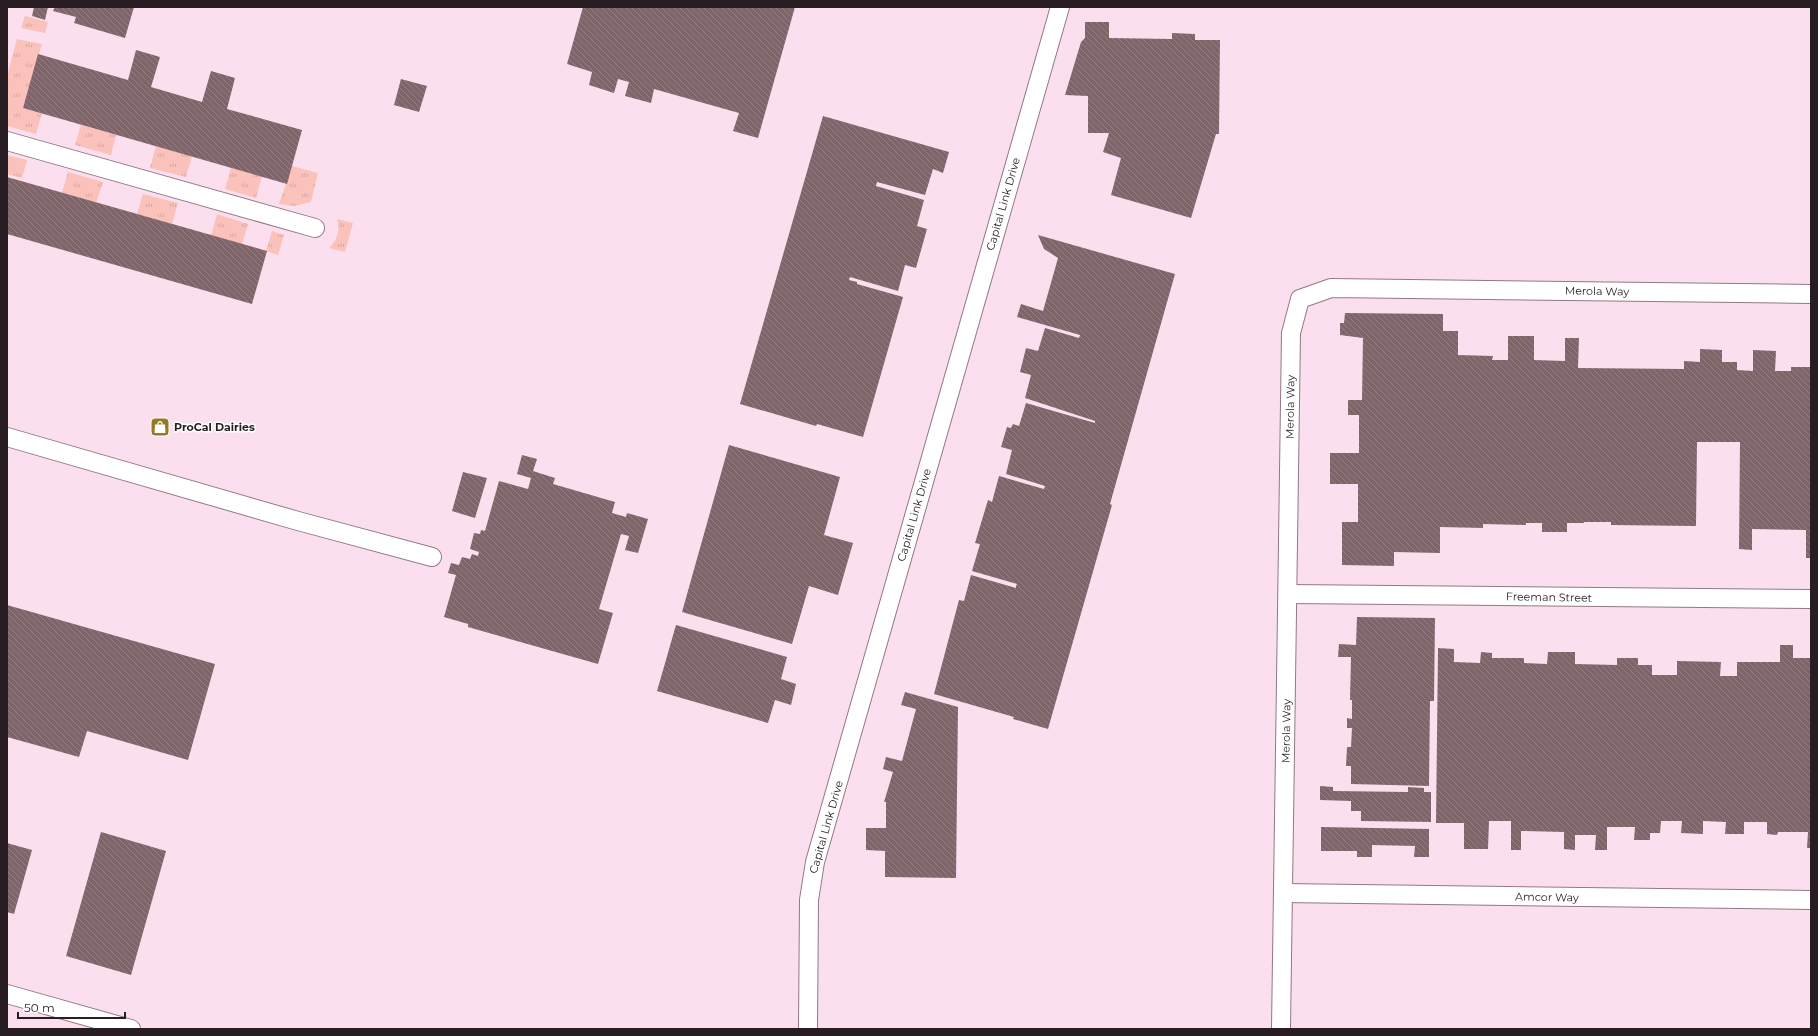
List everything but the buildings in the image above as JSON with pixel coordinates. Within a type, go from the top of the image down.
[{"type":"street","name":"Capital Link Drive","points":[[808,1029],[809,900],[815,862],[1060,7]]},
{"type":"street","points":[[7,141],[315,228]]},
{"type":"street","name":"Merola Way","points":[[1281,1029],[1291,333],[1300,299],[1332,288],[1811,294]]},
{"type":"street","points":[[7,437],[298,521],[432,557]]},
{"type":"street","name":"Freeman Street","points":[[1288,594],[1811,600]]},
{"type":"street","name":"Amcor Way","points":[[1283,893],[1811,900]]},
{"type":"street","points":[[7,994],[131,1029]]},
{"type":"shaded area","points":[[7,7],[1811,7],[1811,1029],[7,1029]]},
{"type":"green space","points":[[25,16],[48,22],[45,33],[21,28]]},
{"type":"green space","points":[[17,39],[42,44],[23,108],[42,113],[36,134],[7,126],[7,76]]},
{"type":"green space","points":[[81,125],[116,135],[111,155],[75,145]]},
{"type":"green space","points":[[156,146],[192,156],[186,177],[150,168]]},
{"type":"green space","points":[[7,155],[27,160],[22,178],[7,174]]},
{"type":"green space","points":[[292,166],[318,173],[311,202],[294,206],[279,204]]},
{"type":"green space","points":[[231,168],[262,176],[256,198],[225,189]]},
{"type":"green space","points":[[68,172],[103,182],[96,203],[62,193]]},
{"type":"green space","points":[[143,194],[178,203],[172,224],[137,214]]},
{"type":"green space","points":[[217,214],[248,224],[242,244],[211,236]]},
{"type":"green space","points":[[337,219],[353,223],[345,252],[329,248],[338,235],[339,227]]},
{"type":"green space","points":[[272,231],[284,235],[278,255],[266,251]]},
{"type":"place","name":"ProCal Dairies","points":[[160,427]]}]
